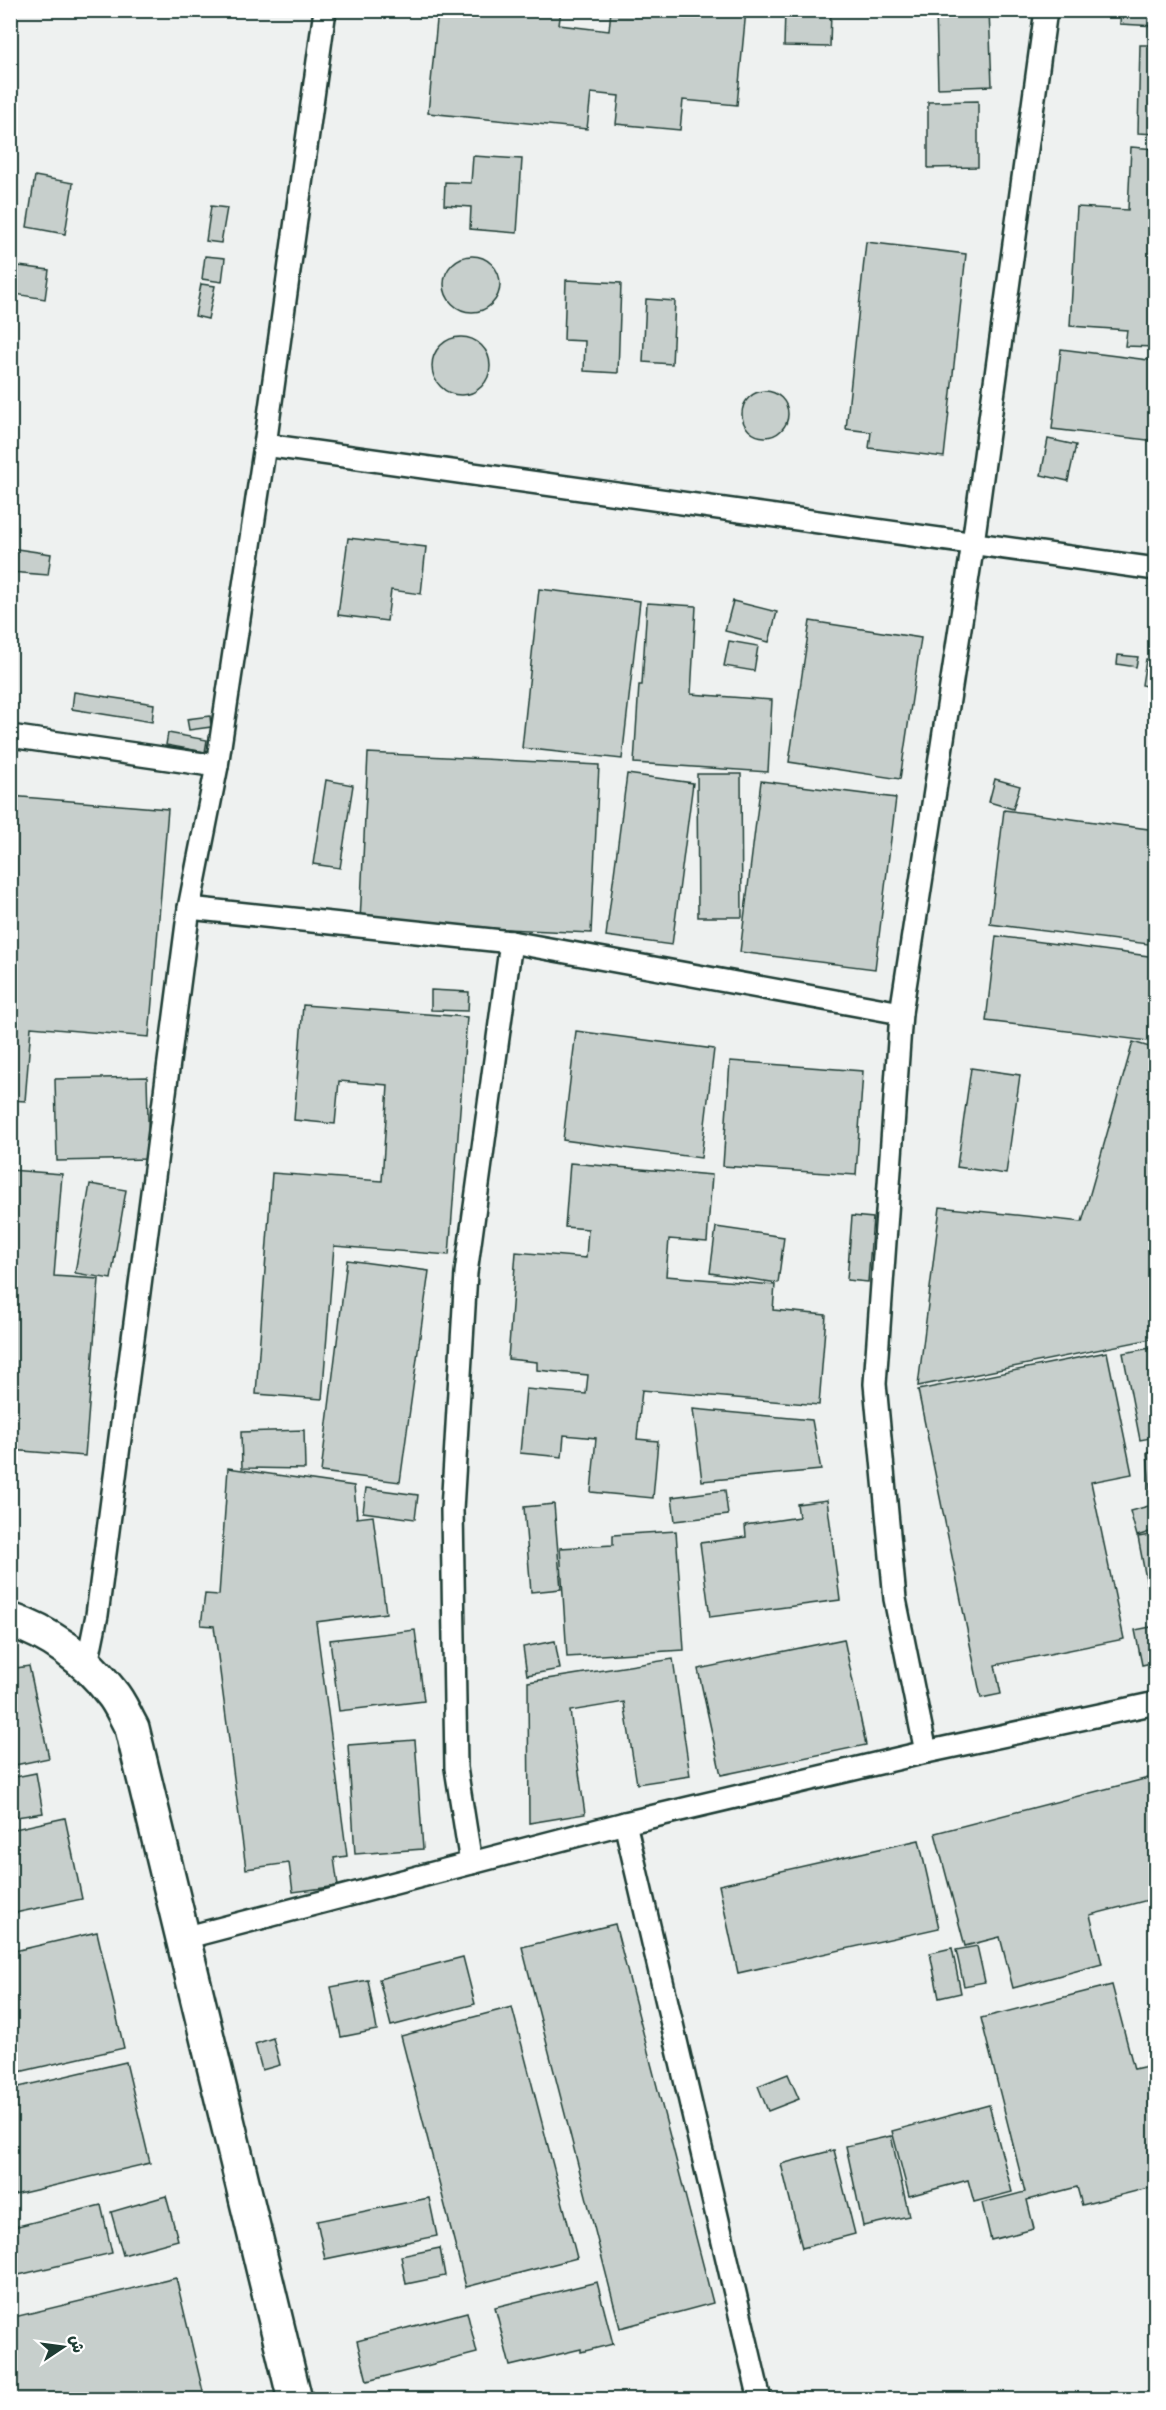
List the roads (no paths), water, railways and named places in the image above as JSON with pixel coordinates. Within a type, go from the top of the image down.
[{"type":"street","points":[[10,1620],[55,1641],[87,1664],[113,1694],[132,1728],[295,2400]]},
{"type":"lane","points":[[87,1664],[97,1615],[189,908],[217,766],[265,445],[325,10]]},
{"type":"lane","points":[[926,1752],[895,1599],[875,1384],[901,1013],[973,543],[1046,10]]},
{"type":"lane","points":[[265,445],[1155,569]]},
{"type":"lane","points":[[10,736],[217,766]]},
{"type":"lane","points":[[189,908],[511,942],[901,1013]]},
{"type":"lane","points":[[471,1863],[456,1768],[452,1510],[466,1273],[511,942]]},
{"type":"lane","points":[[184,1938],[625,1823],[926,1752],[1155,1703]]},
{"type":"lane","points":[[625,1823],[760,2400]]}]
